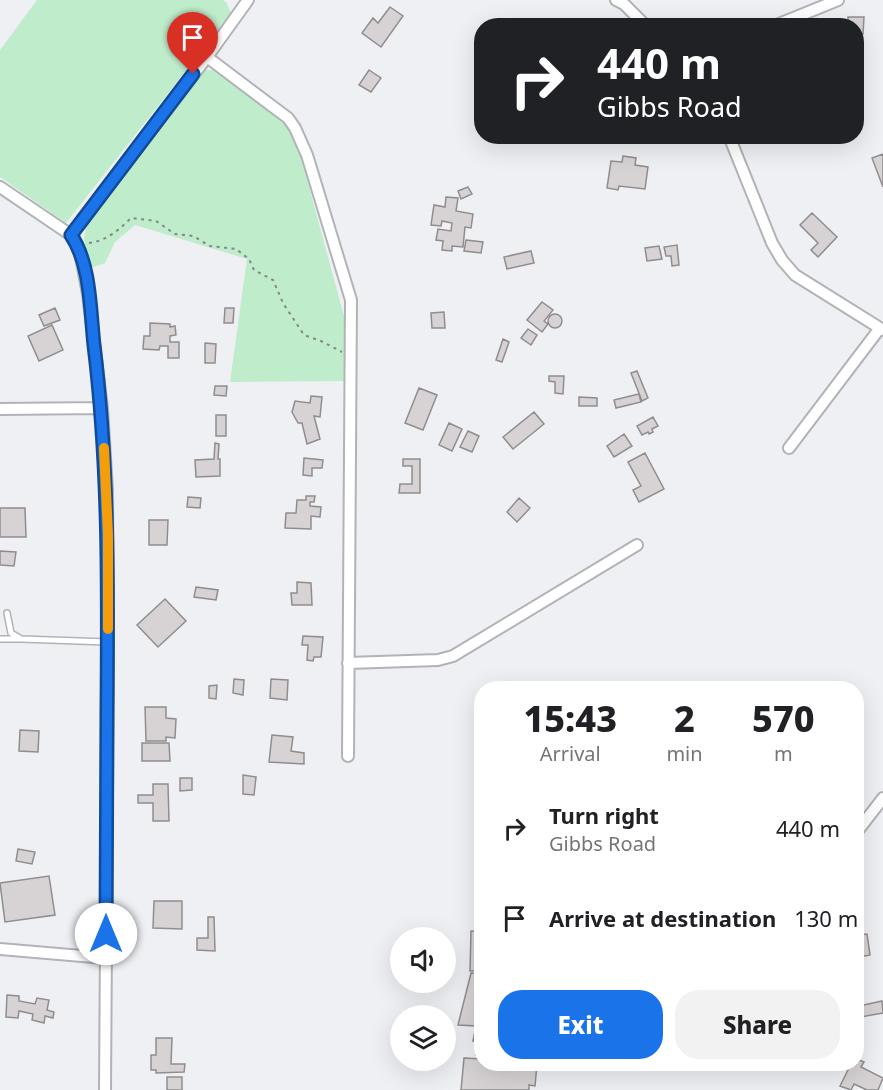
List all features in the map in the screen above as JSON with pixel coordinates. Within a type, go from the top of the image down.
[{"type":"street","points":[[74,239],[248,0]]},
{"type":"street","points":[[616,0],[624,4],[638,18]]},
{"type":"street","points":[[794,18],[838,0]]},
{"type":"street","points":[[207,57],[288,118],[300,138],[351,300],[348,756]]},
{"type":"street","points":[[732,144],[772,243],[782,260],[802,280],[882,329],[789,448]]},
{"type":"street","points":[[0,186],[74,239],[88,294],[102,408],[108,535],[105,1090]]},
{"type":"street","points":[[0,410],[102,408]]},
{"type":"street","points":[[348,663],[438,660],[453,656],[637,545]]},
{"type":"street","points":[[864,823],[883,798]]},
{"type":"street","points":[[0,949],[105,958]]},
{"type":"lane","points":[[7,613],[11,633],[21,639]]},
{"type":"lane","points":[[0,639],[108,642]]},
{"type":"path","points":[[74,239],[98,242],[117,232],[131,218],[156,221],[174,234],[193,236],[210,246],[236,249],[249,259],[254,270],[273,280],[283,303],[304,334],[338,351],[351,354]]},
{"type":"green space","points":[[37,0],[223,0],[231,13],[66,223],[0,177],[0,50]]},
{"type":"green space","points":[[204,70],[214,70],[264,104],[287,123],[297,142],[345,320],[347,381],[230,382],[247,259],[135,225],[115,242],[105,263],[93,267],[88,264],[84,239],[86,226]]},
{"type":"building","points":[[390,7],[403,16],[381,47],[362,33],[373,18],[378,23]]},
{"type":"building","points":[[369,70],[381,78],[371,92],[359,85]]},
{"type":"building","points":[[883,154],[883,187],[872,158]]},
{"type":"building","points":[[623,156],[636,158],[635,165],[648,167],[645,189],[619,186],[618,190],[607,188],[611,161],[622,162]]},
{"type":"building","points":[[468,187],[472,194],[461,199],[458,191]]},
{"type":"building","points":[[446,197],[458,198],[456,211],[473,214],[471,228],[465,227],[463,247],[452,246],[452,251],[442,250],[443,241],[436,240],[438,229],[451,231],[452,223],[442,221],[441,226],[431,225],[434,205],[445,207]]},
{"type":"building","points":[[812,213],[837,237],[818,257],[811,250],[818,243],[800,225]]},
{"type":"building","points":[[466,240],[483,242],[481,253],[464,251]]},
{"type":"building","points":[[677,245],[679,265],[672,266],[671,256],[666,256],[664,247]]},
{"type":"building","points":[[659,246],[662,259],[647,261],[645,248]]},
{"type":"building","points":[[531,251],[534,263],[507,269],[504,257]]},
{"type":"building","points":[[542,302],[553,310],[544,321],[548,324],[542,332],[527,320]]},
{"type":"building","points":[[55,308],[60,320],[44,326],[39,315]]},
{"type":"building","points":[[225,308],[234,308],[233,323],[224,323]]},
{"type":"building","points":[[444,312],[445,328],[432,328],[431,313]]},
{"type":"building","points":[[555,314],[560,316],[562,321],[560,326],[555,328],[550,326],[548,321],[550,316]]},
{"type":"building","points":[[150,323],[175,326],[176,335],[170,336],[170,342],[179,342],[179,358],[168,358],[168,346],[160,346],[159,350],[143,349],[144,336],[150,336]]},
{"type":"building","points":[[52,325],[63,350],[39,361],[28,336]]},
{"type":"building","points":[[528,329],[537,335],[531,345],[521,338]]},
{"type":"building","points":[[503,339],[509,342],[502,362],[496,360]]},
{"type":"building","points":[[205,343],[216,344],[215,363],[205,363]]},
{"type":"building","points":[[637,371],[648,398],[642,401],[631,373]]},
{"type":"building","points":[[549,376],[564,376],[563,394],[555,393],[555,382],[549,381]]},
{"type":"building","points":[[215,386],[227,386],[226,396],[214,395]]},
{"type":"building","points":[[419,388],[437,395],[423,430],[405,423]]},
{"type":"building","points":[[639,394],[641,402],[616,408],[614,400]]},
{"type":"building","points":[[311,396],[322,397],[320,417],[314,416],[320,439],[307,444],[302,423],[298,423],[292,412],[295,401],[310,403]]},
{"type":"building","points":[[579,397],[597,398],[597,406],[579,406]]},
{"type":"building","points":[[534,412],[544,424],[513,449],[503,437]]},
{"type":"building","points":[[216,415],[226,415],[226,436],[216,436]]},
{"type":"building","points":[[653,417],[658,426],[652,429],[653,432],[642,435],[637,426]]},
{"type":"building","points":[[449,423],[462,429],[452,451],[439,445]]},
{"type":"building","points":[[468,431],[479,436],[472,452],[460,447]]},
{"type":"building","points":[[624,434],[632,446],[614,457],[607,446]]},
{"type":"building","points":[[215,443],[219,444],[220,476],[196,477],[195,460],[214,459]]},
{"type":"building","points":[[645,453],[664,489],[639,502],[633,490],[641,486],[628,462]]},
{"type":"building","points":[[304,458],[323,460],[322,468],[312,468],[312,476],[303,475]]},
{"type":"building","points":[[403,459],[420,459],[420,493],[399,493],[400,484],[412,484],[412,466],[403,466]]},
{"type":"building","points":[[306,496],[315,496],[310,506],[321,507],[320,517],[311,516],[311,529],[285,528],[286,513],[296,513],[297,500],[306,500]]},
{"type":"building","points":[[188,497],[201,498],[200,508],[187,507]]},
{"type":"building","points":[[519,498],[530,508],[517,522],[507,512]]},
{"type":"building","points":[[0,508],[25,508],[26,537],[0,537]]},
{"type":"building","points":[[149,520],[168,520],[167,545],[149,545]]},
{"type":"building","points":[[0,551],[16,552],[14,566],[0,565]]},
{"type":"building","points":[[297,582],[311,583],[312,605],[292,605],[291,593],[297,593]]},
{"type":"building","points":[[196,587],[218,590],[216,600],[194,597]]},
{"type":"building","points":[[165,599],[186,621],[158,647],[137,625]]},
{"type":"building","points":[[303,636],[323,637],[321,657],[314,657],[313,661],[307,660],[308,645],[302,645]]},
{"type":"building","points":[[234,679],[244,680],[243,695],[233,693]]},
{"type":"building","points":[[271,679],[288,680],[287,700],[270,698]]},
{"type":"building","points":[[217,685],[216,699],[209,698],[209,686]]},
{"type":"building","points":[[145,707],[166,707],[166,718],[176,719],[175,738],[166,737],[166,741],[146,741]]},
{"type":"building","points":[[20,730],[39,731],[38,752],[19,751]]},
{"type":"building","points":[[272,735],[293,737],[291,751],[304,753],[304,764],[269,762]]},
{"type":"building","points":[[142,743],[169,743],[170,761],[142,761]]},
{"type":"building","points":[[243,775],[256,777],[254,795],[243,794]]},
{"type":"building","points":[[180,778],[192,778],[192,790],[180,791]]},
{"type":"building","points":[[153,784],[168,784],[169,821],[153,821],[153,803],[138,803],[138,795],[153,795]]},
{"type":"building","points":[[18,849],[35,852],[32,864],[16,861]]},
{"type":"building","points":[[49,876],[55,915],[5,922],[0,883]]},
{"type":"building","points":[[154,901],[182,901],[182,929],[153,928]]},
{"type":"building","points":[[208,917],[214,917],[215,951],[197,950],[197,938],[208,938]]},
{"type":"building","points":[[471,931],[474,931],[474,971],[470,971]]},
{"type":"building","points":[[864,934],[867,934],[870,955],[864,956]]},
{"type":"building","points":[[471,973],[474,973],[474,1026],[458,1025]]},
{"type":"building","points":[[7,995],[19,996],[19,1001],[35,1004],[37,998],[49,1000],[47,1010],[54,1012],[53,1018],[45,1016],[44,1023],[32,1020],[33,1014],[19,1011],[18,1018],[6,1017]]},
{"type":"building","points":[[882,1001],[883,1013],[864,1016],[864,1005]]},
{"type":"building","points":[[156,1038],[172,1038],[171,1064],[185,1064],[184,1072],[156,1073],[156,1070],[151,1070],[151,1055],[156,1055]]},
{"type":"building","points":[[464,1058],[474,1059],[474,1071],[536,1071],[535,1086],[529,1085],[529,1090],[461,1090]]},
{"type":"building","points":[[864,1068],[883,1078],[878,1090],[867,1090],[854,1084],[851,1090],[840,1086],[848,1071],[864,1071]]},
{"type":"building","points":[[167,1077],[182,1077],[182,1090],[167,1090]]},
{"type":"slow traffic","points":[[104,448],[108,535],[108,629]]},
{"type":"route","points":[[106,934],[107,490],[102,408],[88,294],[81,256],[71,235],[193,74]]}]
